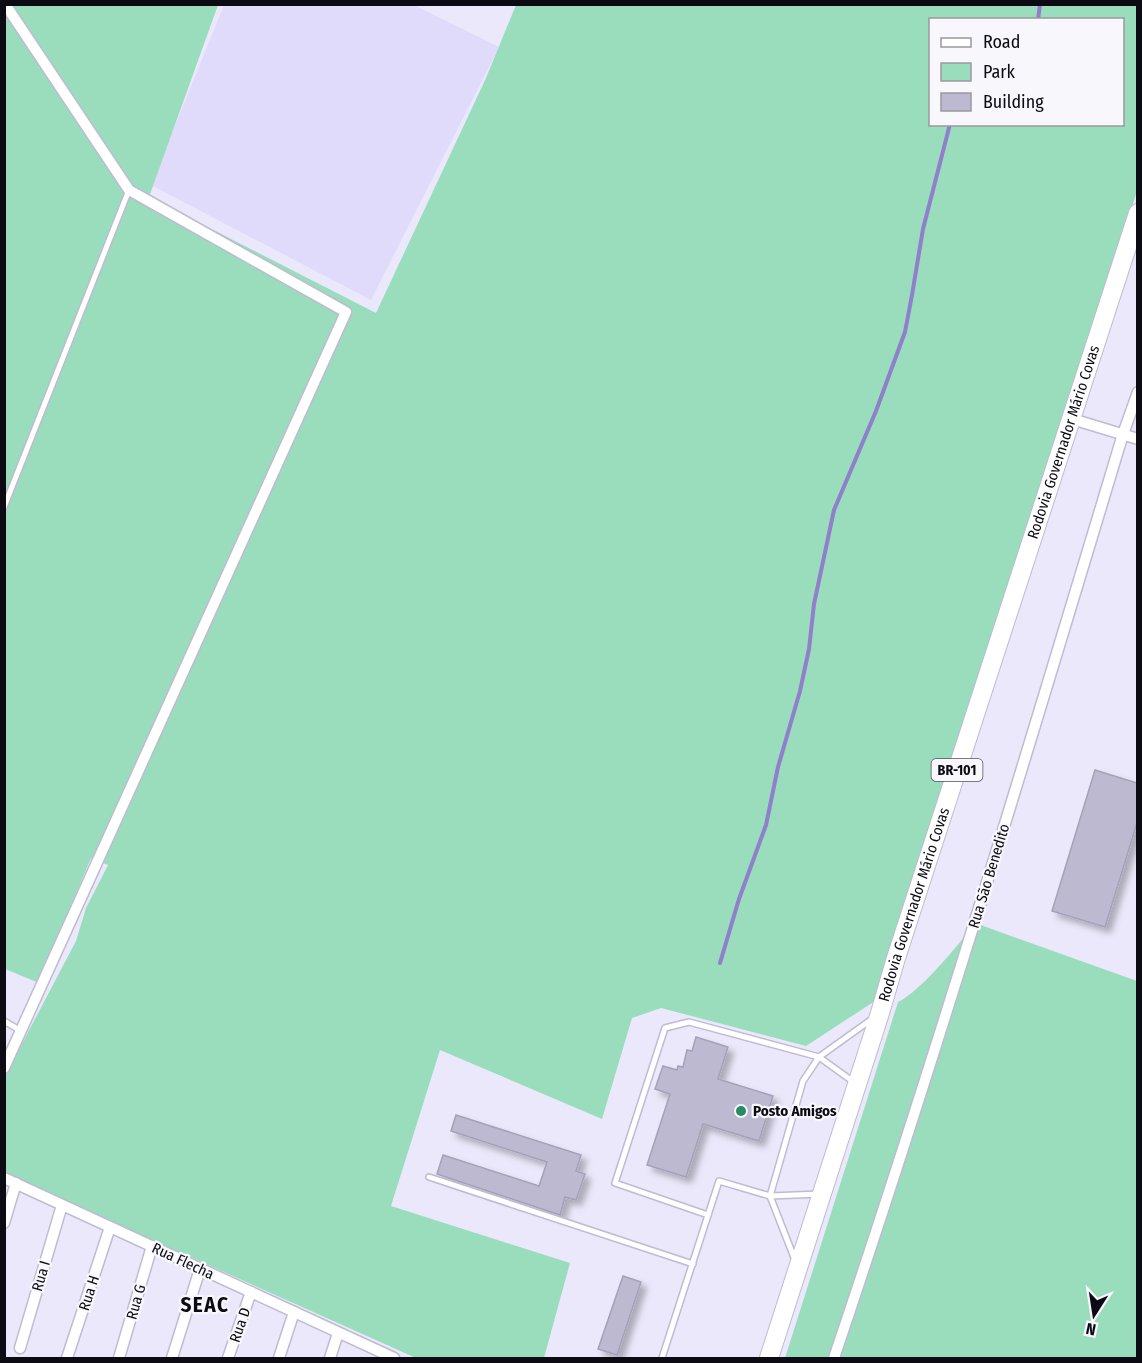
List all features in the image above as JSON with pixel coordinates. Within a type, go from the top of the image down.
[{"type":"highway","name":"Rodovia Governador Mário Covas","points":[[769,1359],[1137,213]]},
{"type":"street","points":[[4,1068],[346,312],[129,190],[5,4]]},
{"type":"street","name":"Rua São Benedito","points":[[834,1359],[942,1025],[1137,392]]},
{"type":"street","points":[[1072,419],[1137,439]]},
{"type":"street","name":"Rua Flecha","points":[[4,1178],[338,1332],[389,1358]]},
{"type":"street","points":[[4,1223],[16,1183]]},
{"type":"street","name":"Rua I","points":[[21,1348],[62,1205]]},
{"type":"street","name":"Rua H","points":[[67,1358],[110,1227]]},
{"type":"street","name":"Rua G","points":[[119,1359],[152,1246]]},
{"type":"street","points":[[172,1359],[201,1269]]},
{"type":"street","name":"Rua D","points":[[228,1359],[251,1292]]},
{"type":"street","points":[[279,1359],[294,1312]]},
{"type":"street","points":[[330,1359],[338,1332]]},
{"type":"lane","points":[[4,507],[129,190]]},
{"type":"lane","points":[[798,1268],[770,1196],[803,1081],[819,1057],[880,1013]]},
{"type":"lane","points":[[4,1021],[21,1031]]},
{"type":"lane","points":[[708,1215],[615,1183],[665,1028],[689,1022],[819,1057],[856,1084]]},
{"type":"lane","points":[[429,1178],[693,1264]]},
{"type":"lane","points":[[662,1359],[719,1181],[770,1196],[821,1194]]},
{"type":"shaded area","points":[[224,5],[414,5],[499,47],[371,300],[151,185]]},
{"type":"green space","points":[[5,5],[218,5],[149,197],[376,313],[486,78],[516,5],[1137,5],[1137,191],[878,999],[806,1046],[661,1008],[632,1018],[602,1119],[440,1050],[391,1206],[570,1263],[544,1358],[416,1358],[5,1174],[5,1076],[76,941],[86,908],[108,865],[91,858],[39,983],[5,969]]},
{"type":"green space","points":[[975,923],[1137,981],[1137,1358],[785,1358],[898,1002],[928,978]]},
{"type":"building","points":[[1095,770],[1137,783],[1137,823],[1105,927],[1052,911]]},
{"type":"building","points":[[696,1037],[728,1047],[718,1079],[773,1096],[759,1141],[703,1124],[686,1177],[647,1165],[670,1094],[655,1089],[663,1066],[677,1070],[678,1066],[683,1067],[687,1050],[692,1051]]},
{"type":"building","points":[[456,1115],[581,1155],[576,1171],[585,1174],[576,1200],[565,1197],[560,1215],[437,1174],[443,1155],[539,1186],[547,1162],[451,1131]]},
{"type":"building","points":[[623,1276],[641,1282],[617,1355],[598,1349]]},
{"type":"waterway","points":[[1038,18],[1040,4]]},
{"type":"waterway","points":[[720,963],[739,899],[766,825],[778,767],[800,691],[809,649],[814,604],[834,510],[876,411],[905,332],[923,229],[949,126]]},
{"type":"place","name":"Posto Amigos","points":[[741,1111]]},
{"type":"district","name":"SEAC","points":[[205,1305]]}]
